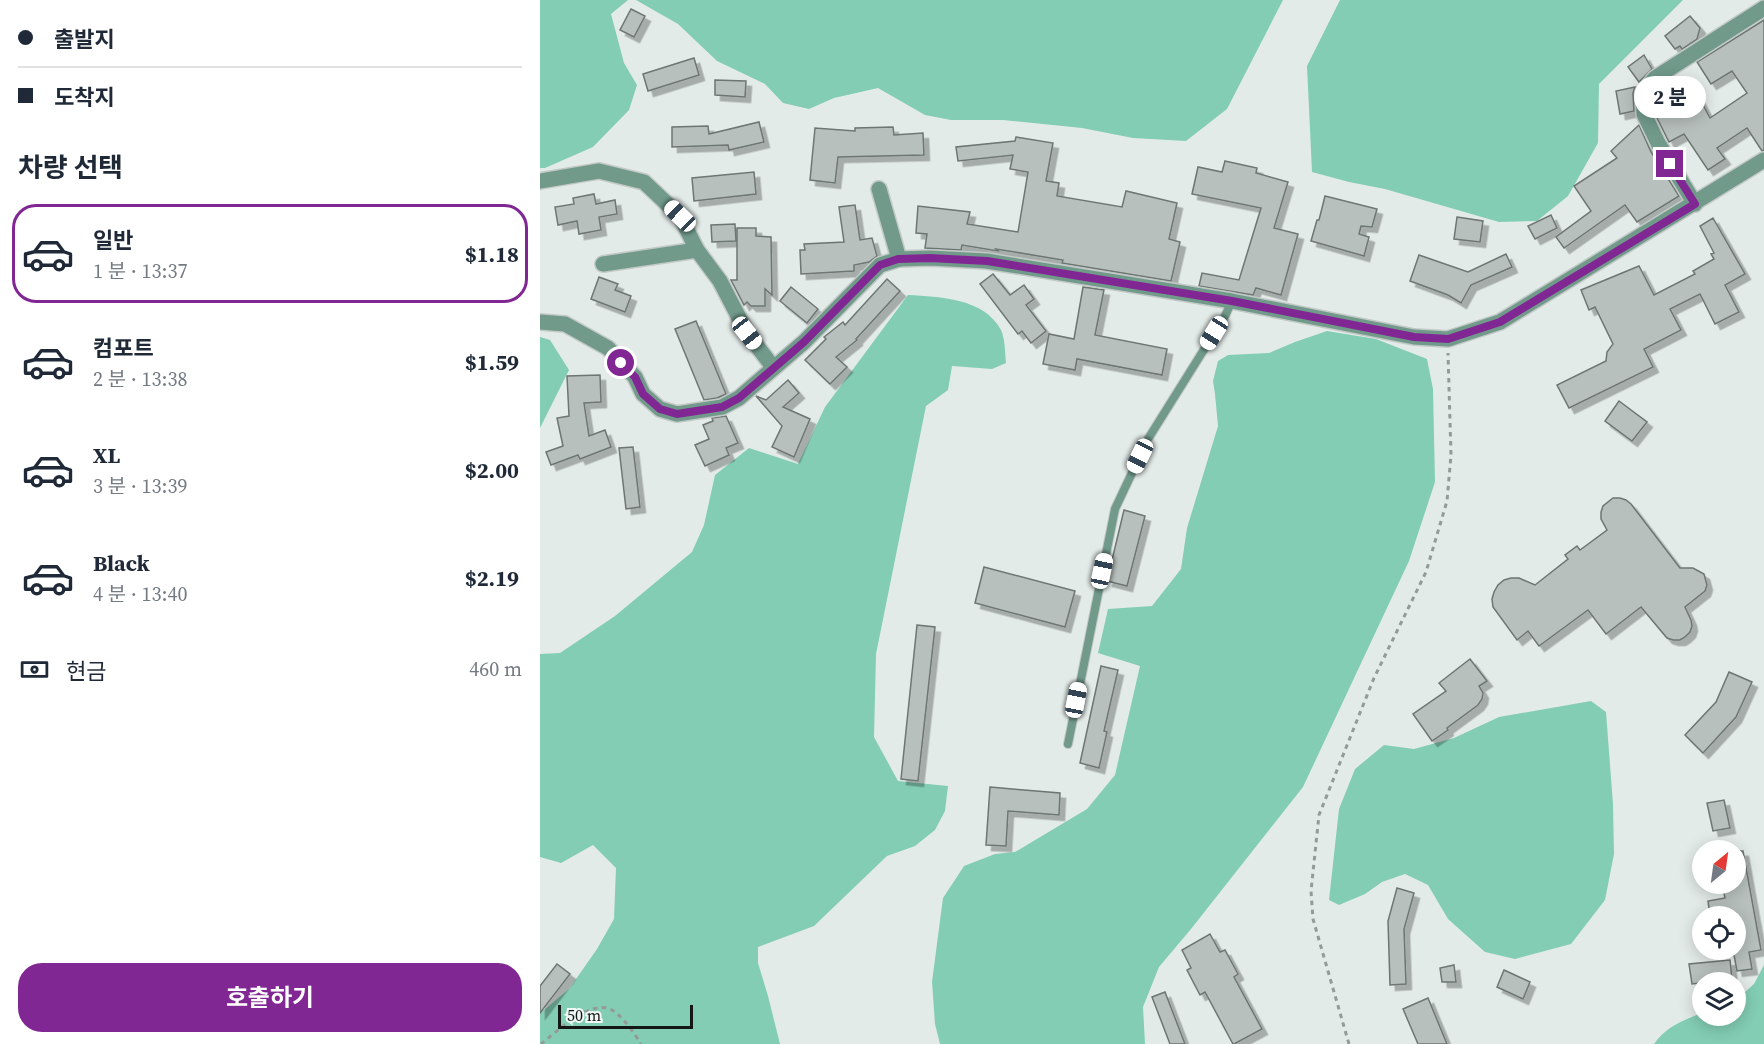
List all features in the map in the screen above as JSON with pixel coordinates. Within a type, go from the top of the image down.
[{"type":"street","points":[[1695,204],[1658,143],[1644,114],[1643,93],[1655,78],[1764,8]]},
{"type":"street","points":[[540,322],[565,324],[608,348],[635,377],[643,394],[660,409],[677,414],[722,407],[739,398],[804,342],[880,265],[898,259],[987,261],[1232,301],[1414,337],[1448,339],[1500,322],[1764,160]]},
{"type":"street","points":[[540,181],[598,171],[644,182],[680,216],[697,250],[720,280],[747,333],[773,367]]},
{"type":"street","points":[[879,189],[898,259]]},
{"type":"street","points":[[603,264],[697,250]]},
{"type":"lane","points":[[1068,744],[1115,509],[1148,439],[1225,316],[1232,301]]},
{"type":"path","points":[[1349,1044],[1313,919],[1311,891],[1319,815],[1374,678],[1426,572],[1447,501],[1451,455],[1448,339]]},
{"type":"path","points":[[541,1044],[578,1016],[598,1007],[610,1009],[619,1016],[641,1044]]},
{"type":"green space","points":[[540,0],[628,0],[611,14],[624,63],[637,85],[629,110],[593,147],[545,168],[540,168]]},
{"type":"green space","points":[[636,0],[1283,0],[1227,109],[1186,141],[1133,138],[1082,128],[1003,120],[951,120],[925,115],[878,88],[834,98],[809,109],[783,103],[765,84],[717,61],[678,24]]},
{"type":"green space","points":[[1340,0],[1683,0],[1599,84],[1598,143],[1568,196],[1537,221],[1499,222],[1385,189],[1312,172],[1307,66]]},
{"type":"green space","points":[[908,295],[960,301],[984,311],[1001,330],[1006,363],[992,369],[952,366],[948,390],[926,406],[876,654],[874,737],[898,781],[948,786],[945,811],[935,830],[915,846],[887,856],[814,926],[758,947],[758,963],[780,1044],[540,1044],[540,1010],[544,1010],[569,989],[597,949],[614,919],[616,868],[593,845],[561,863],[540,857],[540,654],[560,653],[615,616],[692,552],[704,525],[715,475],[749,448],[798,464],[825,407]]},
{"type":"green space","points":[[1327,331],[1376,339],[1427,359],[1433,389],[1435,482],[1409,561],[1303,787],[1159,967],[1143,1007],[1145,1044],[940,1044],[935,1024],[932,982],[943,898],[964,866],[995,854],[1015,852],[1087,809],[1115,775],[1140,666],[1098,653],[1108,609],[1152,606],[1181,569],[1187,528],[1218,426],[1213,381],[1218,361],[1228,355],[1269,353]]},
{"type":"green space","points":[[540,337],[550,340],[569,370],[540,428]]},
{"type":"green space","points":[[1591,701],[1606,712],[1613,804],[1614,854],[1605,900],[1571,944],[1515,959],[1485,952],[1448,919],[1428,885],[1405,874],[1382,882],[1365,894],[1339,905],[1329,900],[1339,809],[1355,769],[1384,745],[1414,749],[1454,738],[1499,717]]},
{"type":"green space","points":[[1764,965],[1764,1044],[1654,1044],[1669,1029],[1692,1017],[1692,1026],[1746,1026],[1746,991],[1754,984]]},
{"type":"building","points":[[631,9],[645,16],[634,37],[620,30]]},
{"type":"building","points":[[1690,16],[1700,28],[1697,39],[1682,49],[1680,46],[1675,49],[1665,36]]},
{"type":"building","points":[[1764,20],[1764,150],[1762,151],[1747,128],[1717,148],[1725,159],[1708,170],[1684,134],[1669,142],[1654,112],[1658,107],[1653,108],[1653,96],[1661,86],[1669,102],[1694,88],[1710,118],[1747,93],[1732,71],[1711,84],[1697,62]]},
{"type":"building","points":[[1644,55],[1652,69],[1639,82],[1628,67]]},
{"type":"building","points":[[694,58],[699,75],[648,91],[643,74]]},
{"type":"building","points":[[715,80],[746,81],[745,97],[715,95]]},
{"type":"building","points":[[1635,87],[1634,111],[1620,114],[1616,91]]},
{"type":"building","points":[[759,122],[764,142],[729,150],[728,145],[672,147],[672,127],[708,126],[709,134]]},
{"type":"building","points":[[1639,125],[1651,152],[1679,196],[1637,222],[1625,205],[1564,248],[1556,237],[1591,211],[1574,186],[1617,158],[1611,151]]},
{"type":"building","points":[[893,127],[894,135],[923,133],[924,155],[838,157],[835,183],[810,180],[815,128],[855,131],[855,128]]},
{"type":"building","points":[[1016,137],[1053,143],[1046,181],[1059,183],[1057,196],[1122,207],[1126,191],[1177,203],[1169,239],[1180,242],[1171,281],[1062,263],[1063,260],[996,249],[998,251],[962,245],[961,250],[925,248],[927,234],[916,233],[918,206],[970,212],[967,224],[1018,232],[1028,172],[1010,169],[1013,155],[958,161],[956,147],[1015,141]]},
{"type":"building","points":[[1225,161],[1257,168],[1256,173],[1288,182],[1274,228],[1298,234],[1281,295],[1256,288],[1253,295],[1199,286],[1202,273],[1239,280],[1261,208],[1192,194],[1198,167],[1222,172]]},
{"type":"building","points":[[754,172],[756,194],[694,201],[692,178]]},
{"type":"building","points":[[594,194],[596,204],[615,200],[617,214],[599,217],[601,230],[579,234],[577,221],[558,225],[555,207],[574,204],[573,198]]},
{"type":"building","points":[[1325,196],[1377,209],[1372,227],[1361,226],[1359,234],[1369,237],[1364,256],[1311,241]]},
{"type":"building","points":[[855,205],[860,240],[872,238],[877,256],[869,262],[854,265],[854,271],[801,274],[800,250],[805,250],[804,244],[844,242],[839,207]]},
{"type":"building","points":[[1551,215],[1557,228],[1535,239],[1528,226]]},
{"type":"building","points":[[1457,217],[1483,221],[1480,242],[1454,239]]},
{"type":"building","points":[[1713,218],[1745,274],[1725,285],[1739,312],[1715,324],[1700,294],[1670,309],[1681,330],[1644,349],[1653,367],[1569,408],[1557,385],[1606,361],[1607,352],[1613,344],[1595,307],[1589,310],[1581,290],[1639,266],[1654,295],[1695,274],[1693,271],[1714,259],[1711,254],[1714,253],[1700,226]]},
{"type":"building","points":[[735,224],[736,241],[712,242],[711,225]]},
{"type":"building","points":[[737,228],[756,228],[756,236],[771,237],[772,295],[765,289],[765,306],[751,306],[747,302],[744,305],[731,280],[737,280]]},
{"type":"building","points":[[1506,254],[1512,267],[1471,285],[1461,303],[1448,295],[1410,281],[1419,255],[1468,272]]},
{"type":"building","points":[[993,274],[1010,295],[1024,285],[1034,299],[1026,305],[1046,331],[1031,343],[1022,331],[1018,334],[980,284]]},
{"type":"building","points":[[599,277],[618,284],[615,290],[631,296],[625,312],[591,299]]},
{"type":"building","points":[[887,279],[900,291],[857,340],[836,357],[847,367],[830,384],[805,360],[826,339],[824,337],[843,322],[845,325]]},
{"type":"building","points":[[791,287],[818,309],[807,323],[780,301]]},
{"type":"building","points":[[1083,287],[1104,290],[1095,335],[1167,349],[1162,375],[1077,359],[1075,370],[1043,364],[1049,334],[1074,339]]},
{"type":"building","points":[[696,321],[726,394],[717,398],[704,400],[675,329]]},
{"type":"building","points":[[600,375],[601,402],[584,403],[589,436],[605,430],[611,447],[580,459],[578,455],[551,465],[546,452],[563,446],[557,418],[569,416],[567,376]]},
{"type":"building","points":[[788,380],[799,393],[783,407],[810,419],[794,457],[772,447],[782,426],[756,396],[766,400]]},
{"type":"building","points":[[1619,401],[1647,422],[1632,441],[1605,421]]},
{"type":"building","points":[[726,416],[738,443],[726,448],[729,455],[705,466],[695,445],[709,439],[703,425],[713,421],[712,418]]},
{"type":"building","points":[[633,447],[640,507],[626,509],[619,448]]},
{"type":"building","points":[[1613,498],[1626,500],[1631,504],[1680,568],[1693,568],[1704,574],[1707,585],[1705,591],[1685,607],[1691,620],[1690,632],[1680,640],[1667,638],[1641,607],[1606,634],[1588,610],[1539,646],[1528,631],[1517,640],[1493,607],[1492,599],[1498,585],[1504,580],[1519,578],[1535,585],[1568,559],[1565,555],[1577,546],[1580,550],[1607,530],[1601,519],[1601,512],[1603,506]]},
{"type":"building","points":[[1124,510],[1145,516],[1127,586],[1107,581]]},
{"type":"building","points":[[984,567],[1075,591],[1065,627],[975,603]]},
{"type":"building","points":[[917,625],[935,627],[918,781],[901,779]]},
{"type":"building","points":[[1470,659],[1487,681],[1479,686],[1483,693],[1482,699],[1478,705],[1432,741],[1413,714],[1446,691],[1439,683]]},
{"type":"building","points":[[1101,666],[1118,670],[1104,731],[1107,732],[1099,768],[1080,763]]},
{"type":"building","points":[[1729,672],[1752,682],[1736,717],[1703,753],[1685,735],[1716,702]]},
{"type":"building","points":[[990,787],[1060,793],[1059,815],[1008,811],[1006,846],[986,845]]},
{"type":"building","points":[[1724,800],[1730,828],[1713,831],[1707,803]]},
{"type":"building","points":[[1746,868],[1761,950],[1749,952],[1752,969],[1737,971],[1735,960],[1746,960],[1746,906],[1709,906],[1708,901],[1725,898],[1724,894],[1746,894]]},
{"type":"building","points":[[1397,888],[1414,893],[1404,929],[1406,984],[1390,985],[1388,921]]},
{"type":"building","points":[[1210,934],[1220,952],[1225,950],[1238,974],[1234,977],[1262,1029],[1234,1044],[1205,992],[1200,995],[1187,970],[1191,968],[1182,950]]},
{"type":"building","points":[[1730,960],[1731,972],[1692,972],[1692,984],[1689,964]]},
{"type":"building","points":[[557,964],[570,974],[540,1013],[540,986]]},
{"type":"building","points":[[1454,965],[1456,982],[1442,982],[1440,968]]},
{"type":"building","points":[[1504,970],[1530,982],[1523,999],[1497,987]]},
{"type":"building","points":[[1165,992],[1185,1044],[1170,1044],[1152,997]]},
{"type":"building","points":[[1428,998],[1447,1044],[1418,1044],[1403,1009]]},
{"type":"route","points":[[621,363],[635,377],[643,394],[660,409],[677,414],[722,407],[739,398],[804,342],[880,265],[898,259],[930,258],[987,261],[1232,301],[1414,337],[1448,339],[1500,322],[1695,204],[1670,164]]}]
